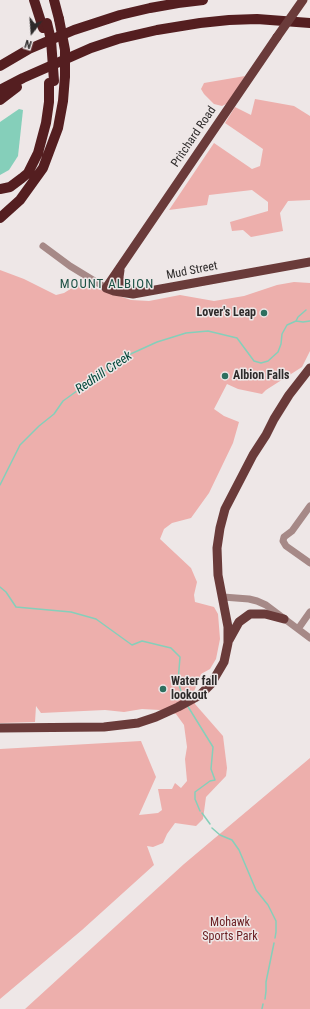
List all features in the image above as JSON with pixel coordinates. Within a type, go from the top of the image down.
[{"type":"highway","points":[[34,0],[51,40],[53,110],[47,142],[38,167],[37,176]]},
{"type":"highway","points":[[40,0],[45,26]]},
{"type":"highway","points":[[0,218],[20,200],[43,168],[58,128],[63,101],[65,50],[54,0]]},
{"type":"highway","points":[[0,66],[29,49],[87,25],[150,8],[203,0]]},
{"type":"highway","points":[[0,90],[42,69],[91,48],[118,39],[157,30],[200,22],[228,20],[257,19],[310,23]]},
{"type":"highway","points":[[0,100],[42,69]]},
{"type":"highway","points":[[0,189],[10,187],[28,173],[38,153],[46,123],[51,82]]},
{"type":"main road","name":"Pritchard Road","points":[[106,288],[120,270],[140,238],[303,0]]},
{"type":"main road","name":"Mud Street","points":[[106,288],[126,294],[148,292],[310,262]]},
{"type":"main road","points":[[120,270],[119,282],[122,287],[134,292],[148,292]]},
{"type":"main road","points":[[0,728],[104,727],[138,723],[169,712],[196,697],[205,691],[215,680],[221,668],[228,643],[228,627],[218,575],[217,548],[225,509],[253,454],[266,435],[274,419],[289,395],[310,368]]},
{"type":"main road","points":[[228,643],[238,624],[243,618],[250,614],[265,614],[284,619]]},
{"type":"street","name":"Mud Street","points":[[43,246],[70,266],[106,288]]},
{"type":"street","points":[[310,506],[292,531],[284,537],[283,541],[286,546],[310,563]]},
{"type":"street","points":[[223,597],[249,599],[266,605],[310,638]]},
{"type":"street","points":[[298,629],[310,612]]},
{"type":"green space","points":[[245,76],[228,103],[222,106],[214,104],[201,89],[204,83]]},
{"type":"green space","points":[[255,99],[294,106],[310,116],[310,200],[288,201],[280,213],[283,231],[251,237],[243,230],[232,231],[230,222],[268,211],[268,202],[252,190],[209,195],[207,205],[169,210],[214,143],[252,169],[260,166],[263,149],[225,123],[235,107],[251,115]]},
{"type":"green space","points":[[0,270],[24,279],[56,295],[64,293],[80,283],[131,300],[149,301],[180,295],[214,301],[244,296],[277,285],[294,282],[310,283],[310,351],[302,367],[262,394],[238,389],[227,384],[214,409],[224,416],[239,422],[233,443],[209,493],[191,518],[172,523],[164,529],[160,539],[191,568],[197,582],[194,595],[195,602],[214,607],[218,614],[220,639],[216,659],[210,669],[201,674],[193,694],[195,704],[223,736],[227,768],[226,776],[206,797],[203,819],[196,826],[175,823],[167,834],[163,843],[153,847],[147,846],[154,865],[82,930],[0,999],[0,749],[141,741],[156,777],[139,815],[158,813],[162,810],[158,789],[172,789],[175,783],[181,788],[187,781],[185,759],[187,747],[184,725],[176,714],[160,710],[142,709],[124,712],[105,710],[41,713],[36,706],[35,722],[0,723]]},
{"type":"green space","name":"Mohawk Sports Park","points":[[310,758],[310,1009],[25,1009],[184,864]]},
{"type":"shaded area","points":[[19,109],[23,110],[18,156],[9,170],[0,175],[0,122]]},
{"type":"waterway","points":[[296,321],[298,317],[306,310]]},
{"type":"waterway","name":"Redhill Creek","points":[[0,485],[20,445],[39,426],[54,414],[63,401],[124,357],[157,342],[186,333],[208,331],[237,338],[254,361],[261,363],[268,361],[278,352],[282,334],[287,325],[296,321],[310,321]]},
{"type":"waterway","points":[[0,587],[6,592],[16,607],[71,612],[96,619],[132,645],[142,641],[171,648],[180,657],[178,682],[184,700]]},
{"type":"waterway","points":[[187,705],[213,747],[211,769],[215,780],[210,781],[195,792],[195,799],[200,811]]},
{"type":"waterway","points":[[202,813],[210,824]]},
{"type":"waterway","points":[[212,828],[220,835],[232,840],[239,850],[256,890],[268,905],[276,921],[275,938]]},
{"type":"waterway","points":[[265,999],[266,982],[274,943]]},
{"type":"waterway","points":[[262,1009],[263,1004]]},
{"type":"place","name":"Lover's Leap","points":[[264,313]]},
{"type":"place","name":"Albion Falls","points":[[225,376]]},
{"type":"place","name":"Water fall lookout","points":[[163,689]]},
{"type":"district","name":"MOUNT ALBION","points":[[107,285]]}]
